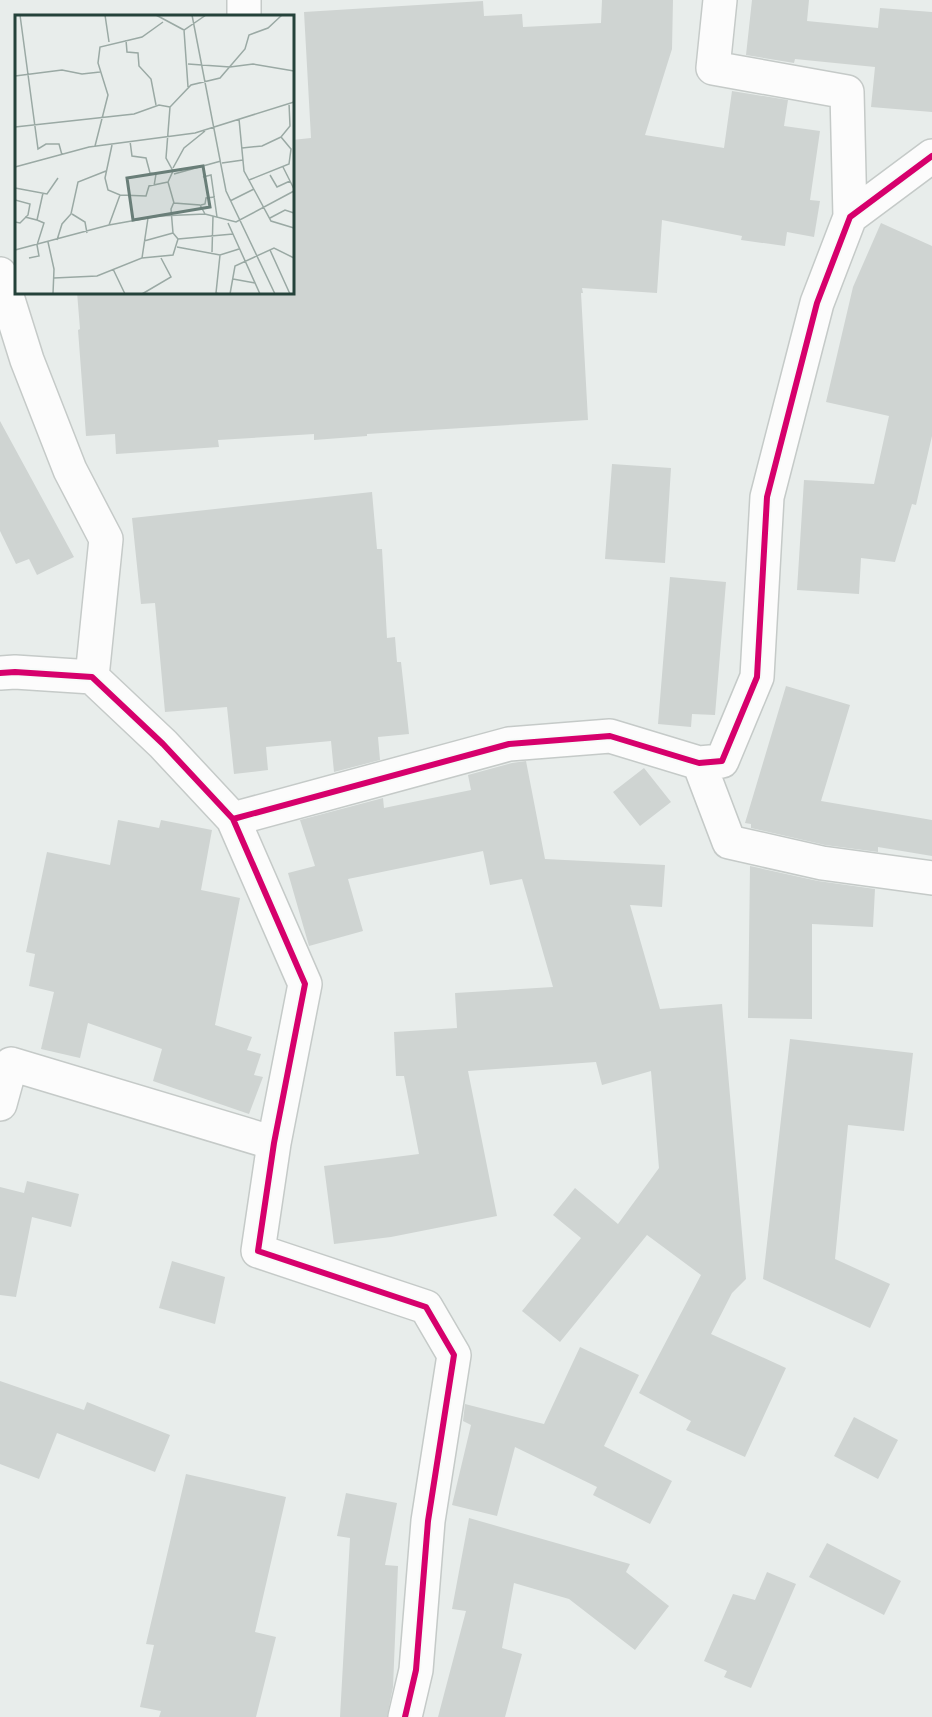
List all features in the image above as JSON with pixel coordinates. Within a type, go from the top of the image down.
[{"type":"street","points":[[233,819],[509,744],[610,736],[699,763],[722,761],[757,677],[767,497],[817,303],[850,217],[847,92],[713,68],[720,0]]},
{"type":"street","points":[[850,217],[932,156]]},
{"type":"street","points":[[0,274],[27,360],[70,470],[106,538],[92,678]]},
{"type":"street","points":[[0,674],[15,672],[92,678],[163,744],[233,819],[305,984],[274,1143],[258,1251],[426,1307],[454,1356],[428,1521],[416,1670],[405,1717]]},
{"type":"street","points":[[699,763],[729,842],[822,862],[932,878]]},
{"type":"street","points":[[0,1104],[11,1064],[274,1143]]},
{"type":"building","points":[[602,0],[673,0],[672,49],[645,135],[724,148],[732,91],[788,100],[784,126],[820,131],[810,200],[820,201],[814,237],[787,232],[785,246],[741,240],[742,236],[662,220],[657,293],[582,288],[588,420],[367,434],[367,436],[314,440],[314,434],[218,440],[219,447],[116,454],[115,434],[86,436],[77,294],[294,294],[294,140],[311,138],[304,12],[483,1],[484,16],[522,14],[523,27],[601,23]]},
{"type":"building","points":[[752,0],[809,0],[807,21],[878,28],[880,8],[932,12],[932,112],[871,107],[875,67],[795,59],[794,63],[746,55]]},
{"type":"building","points":[[881,223],[932,246],[932,436],[916,505],[912,504],[895,562],[861,558],[859,594],[797,590],[804,480],[874,484],[889,416],[826,402],[853,287]]},
{"type":"building","points":[[0,421],[74,557],[37,575],[29,559],[16,564],[0,531]]},
{"type":"building","points":[[612,464],[671,468],[665,563],[605,559]]},
{"type":"building","points":[[372,492],[377,549],[382,549],[387,638],[395,637],[397,662],[401,662],[409,734],[378,737],[380,760],[334,772],[331,741],[266,747],[268,770],[234,774],[227,707],[165,712],[155,603],[141,604],[132,518]]},
{"type":"building","points":[[670,577],[726,582],[715,715],[692,714],[691,727],[658,724]]},
{"type":"building","points":[[786,686],[850,705],[821,801],[932,820],[932,856],[878,847],[878,852],[825,845],[751,828],[751,824],[745,823]]},
{"type":"building","points":[[526,761],[545,859],[665,865],[662,907],[630,905],[660,1009],[722,1004],[746,1279],[732,1293],[711,1334],[786,1368],[745,1457],[686,1430],[691,1421],[639,1393],[701,1275],[647,1235],[560,1342],[522,1311],[581,1238],[553,1215],[575,1188],[618,1224],[659,1168],[651,1071],[602,1085],[596,1062],[468,1071],[497,1216],[391,1237],[334,1244],[324,1166],[419,1154],[404,1076],[396,1076],[394,1032],[457,1028],[455,993],[553,987],[522,879],[490,885],[483,851],[348,879],[363,931],[309,946],[288,873],[315,866],[300,820],[383,798],[384,808],[471,790],[468,775]]},
{"type":"building","points":[[644,768],[671,802],[640,826],[613,792]]},
{"type":"building","points":[[118,820],[159,828],[161,820],[212,830],[201,890],[240,898],[215,1025],[252,1037],[247,1050],[261,1054],[254,1075],[263,1077],[249,1114],[153,1081],[162,1049],[88,1023],[80,1058],[41,1049],[54,992],[29,986],[35,954],[26,952],[47,852],[110,865]]},
{"type":"building","points":[[750,866],[818,881],[875,889],[873,927],[812,924],[812,1019],[748,1018]]},
{"type":"building","points":[[790,1039],[913,1053],[904,1131],[848,1125],[835,1259],[890,1284],[870,1328],[763,1279]]},
{"type":"building","points":[[27,1181],[79,1194],[71,1227],[32,1217],[16,1297],[0,1295],[0,1187],[24,1193]]},
{"type":"building","points":[[172,1261],[225,1277],[215,1324],[159,1308]]},
{"type":"building","points":[[580,1347],[639,1375],[604,1446],[672,1481],[650,1524],[593,1495],[597,1487],[515,1447],[497,1516],[452,1505],[471,1425],[463,1421],[465,1404],[544,1424]]},
{"type":"building","points":[[0,1381],[84,1410],[87,1402],[170,1435],[155,1472],[57,1433],[39,1479],[0,1464]]},
{"type":"building","points":[[854,1417],[898,1440],[878,1479],[834,1456]]},
{"type":"building","points":[[186,1474],[286,1497],[255,1632],[276,1637],[256,1717],[159,1717],[161,1711],[140,1707],[154,1645],[146,1644]]},
{"type":"building","points":[[346,1493],[397,1503],[385,1565],[398,1566],[393,1687],[387,1717],[340,1717],[350,1538],[337,1536]]},
{"type":"building","points":[[469,1518],[630,1564],[626,1572],[669,1606],[635,1650],[569,1599],[514,1583],[502,1648],[522,1654],[505,1717],[438,1717],[466,1611],[452,1609]]},
{"type":"building","points":[[827,1543],[901,1581],[884,1615],[809,1577]]},
{"type":"building","points":[[767,1572],[796,1584],[751,1688],[724,1677],[727,1671],[704,1661],[733,1594],[755,1600]]},
{"type":"cycle path","points":[[0,673],[92,677],[163,744],[233,819],[509,744],[610,736],[699,763],[722,761],[757,677],[767,497],[817,303],[850,217],[932,156]]},
{"type":"cycle path","points":[[233,819],[305,984],[274,1143],[258,1251],[426,1307],[454,1355],[428,1521],[416,1670],[405,1717]]}]
